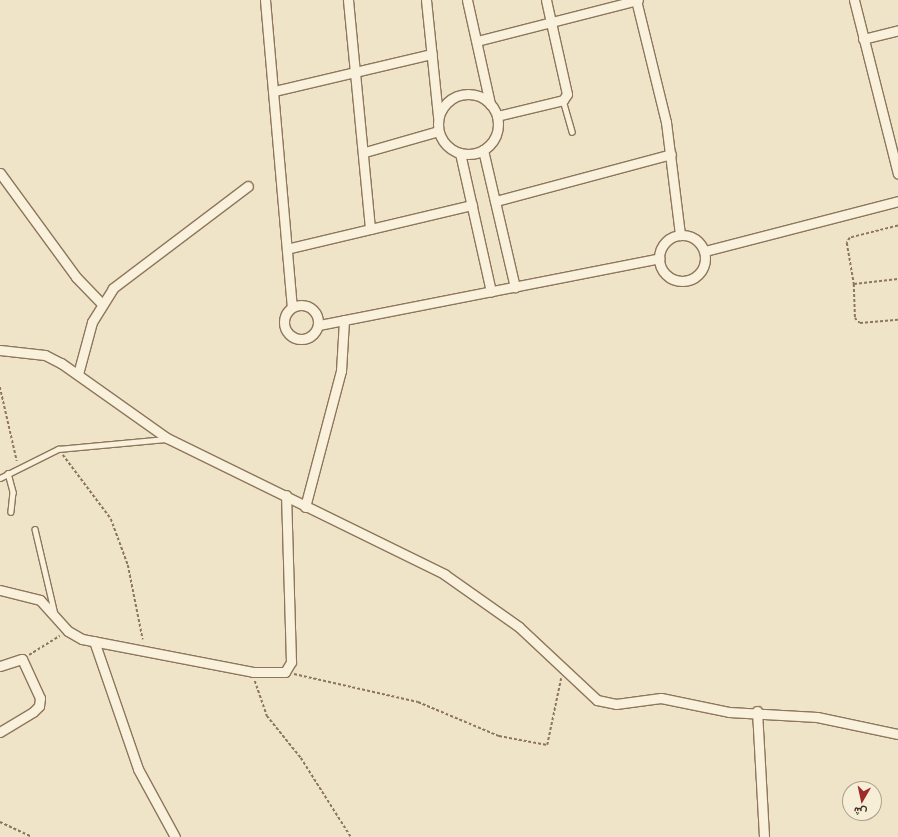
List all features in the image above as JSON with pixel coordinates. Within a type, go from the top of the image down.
[{"type":"street","points":[[265,0],[290,248],[292,306],[284,321],[291,336],[308,338],[318,325],[318,317],[308,306],[292,306]]},
{"type":"street","points":[[348,0],[365,152],[370,229]]},
{"type":"street","points":[[426,0],[438,117],[438,131],[442,141],[460,154],[491,292]]},
{"type":"street","points":[[460,154],[483,150],[496,136],[497,116],[490,104],[477,41],[466,0]]},
{"type":"street","points":[[497,116],[563,100],[568,89],[546,0]]},
{"type":"street","points":[[477,41],[636,0],[671,154],[680,235]]},
{"type":"street","points":[[854,0],[898,174]]},
{"type":"street","points":[[864,39],[898,30]]},
{"type":"street","points":[[274,91],[357,74],[432,54]]},
{"type":"street","points":[[438,117],[450,100],[460,95],[476,96],[490,104]]},
{"type":"street","points":[[365,152],[438,131]]},
{"type":"street","points":[[483,150],[515,287]]},
{"type":"street","points":[[496,201],[671,154]]},
{"type":"street","points":[[0,173],[76,277],[102,304]]},
{"type":"street","points":[[78,374],[92,322],[102,304],[129,274],[248,186]]},
{"type":"street","points":[[705,251],[898,201]]},
{"type":"street","points":[[290,248],[472,205]]},
{"type":"street","points":[[680,235],[696,238],[705,251],[703,268],[692,280],[669,278],[661,269],[659,258],[666,242],[680,235]]},
{"type":"street","points":[[318,325],[659,258]]},
{"type":"street","points":[[305,507],[341,371],[344,320]]},
{"type":"street","points":[[0,350],[45,355],[78,374],[168,438],[286,495],[305,507],[406,552],[444,574],[519,627],[562,671],[606,703],[646,697],[729,712],[757,711],[837,720],[898,734]]},
{"type":"street","points":[[0,590],[40,600],[55,614],[68,631],[94,641],[143,649],[253,672],[285,672],[291,662],[286,495]]},
{"type":"street","points":[[94,641],[138,769],[175,837]]},
{"type":"street","points":[[0,666],[22,659],[40,698],[39,706],[0,732]]},
{"type":"street","points":[[757,711],[764,837]]},
{"type":"lane","points":[[563,100],[572,132]]},
{"type":"lane","points":[[0,478],[19,467],[58,449],[168,438]]},
{"type":"lane","points":[[8,473],[13,492],[11,512]]},
{"type":"lane","points":[[35,529],[55,614]]},
{"type":"path","points":[[898,226],[848,240],[857,321],[898,320]]},
{"type":"path","points":[[854,284],[898,279]]},
{"type":"path","points":[[0,387],[19,467]]},
{"type":"path","points":[[58,449],[111,520],[128,565],[143,649]]},
{"type":"path","points":[[22,659],[68,631]]},
{"type":"path","points":[[285,672],[343,682],[418,702],[499,736],[546,745],[562,671]]},
{"type":"path","points":[[253,672],[267,716],[301,758],[351,837]]},
{"type":"path","points":[[0,822],[32,837]]}]
